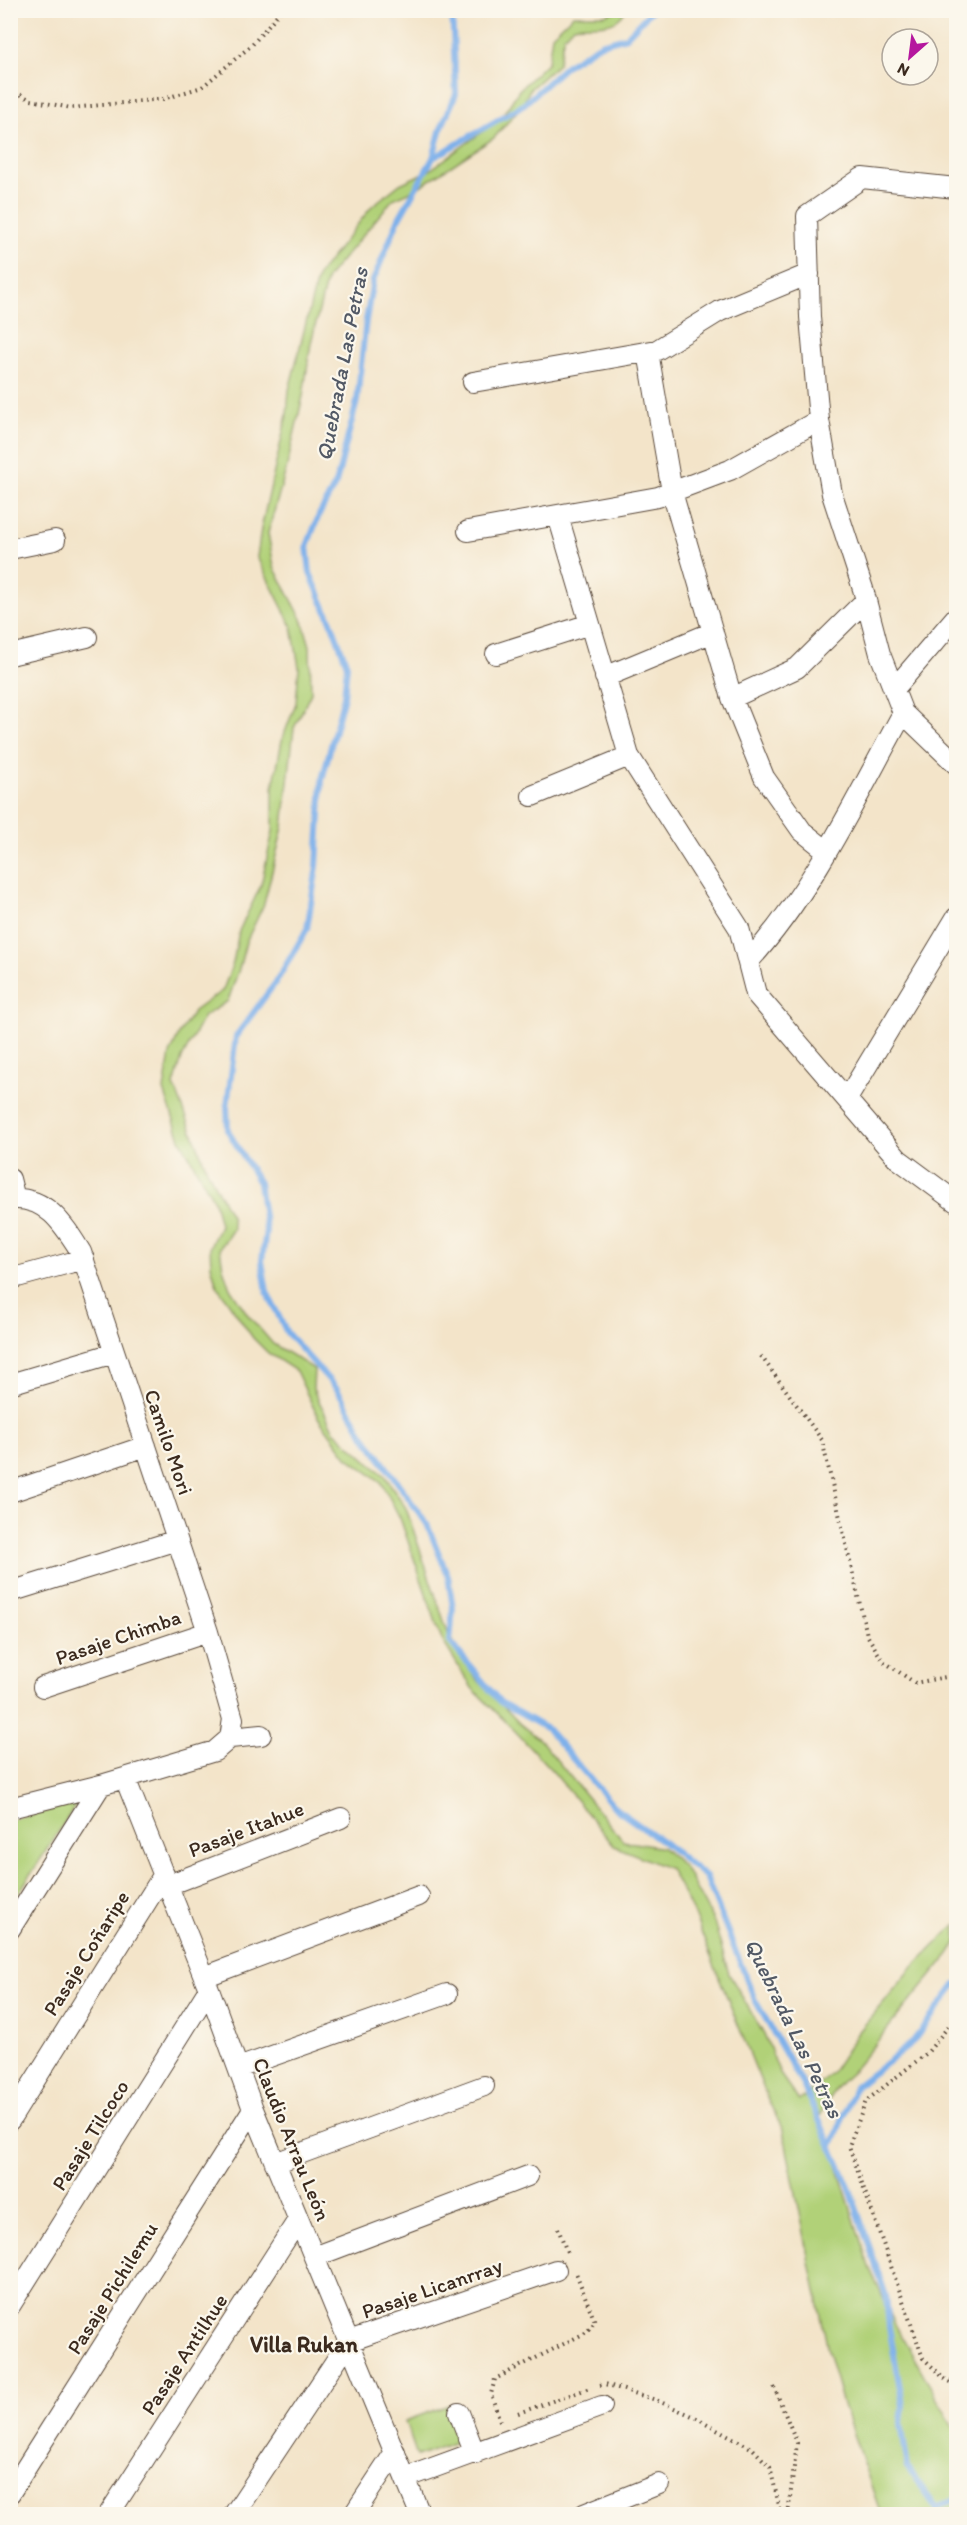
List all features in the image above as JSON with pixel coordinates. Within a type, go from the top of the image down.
[{"type":"street","points":[[957,188],[862,178],[807,216],[810,317],[819,420],[832,494],[866,600],[880,654],[903,713],[957,764]]},
{"type":"street","points":[[473,382],[657,350],[720,311],[808,274]]},
{"type":"street","points":[[648,352],[672,492],[732,698],[764,777],[802,831],[827,850]]},
{"type":"street","points":[[468,531],[658,497],[730,470],[819,420]]},
{"type":"street","points":[[558,516],[629,756],[739,928],[756,994],[898,1159],[957,1202]]},
{"type":"street","points":[[10,549],[54,540]]},
{"type":"street","points":[[732,698],[797,668],[866,600]]},
{"type":"street","points":[[895,688],[957,617]]},
{"type":"street","points":[[496,654],[590,624]]},
{"type":"street","points":[[606,677],[713,632]]},
{"type":"street","points":[[10,655],[87,637]]},
{"type":"street","points":[[749,961],[775,932],[827,850],[903,713]]},
{"type":"street","points":[[532,796],[629,756]]},
{"type":"street","points":[[847,1098],[957,918]]},
{"type":"street","points":[[10,1179],[13,1199]]},
{"type":"street","name":"Camilo Mori","points":[[13,1199],[32,1202],[54,1212],[84,1259],[208,1632],[233,1719],[230,1738]]},
{"type":"street","points":[[10,1279],[84,1259]]},
{"type":"street","points":[[10,1384],[114,1353]]},
{"type":"street","points":[[10,1492],[146,1446]]},
{"type":"street","points":[[10,1592],[177,1540]]},
{"type":"street","name":"Pasaje Chimba","points":[[43,1687],[208,1632]]},
{"type":"street","points":[[10,1808],[101,1785],[215,1751],[230,1738],[261,1735]]},
{"type":"street","name":"Claudio Arrau León","points":[[125,1778],[166,1879],[253,2109],[420,2514]]},
{"type":"street","points":[[10,1929],[101,1785]]},
{"type":"street","name":"Pasaje Itahue","points":[[166,1879],[341,1818]]},
{"type":"street","name":"Pasaje Coñaripe","points":[[10,2120],[166,1879]]},
{"type":"street","points":[[206,1983],[419,1896]]},
{"type":"street","name":"Pasaje Tilcoco","points":[[10,2306],[206,1983]]},
{"type":"street","points":[[238,2068],[447,1994]]},
{"type":"street","points":[[275,2163],[484,2086]]},
{"type":"street","name":"Pasaje Pichilemu","points":[[10,2493],[253,2109]]},
{"type":"street","points":[[314,2257],[528,2176]]},
{"type":"street","name":"Pasaje Antilhue","points":[[109,2514],[298,2220]]},
{"type":"street","name":"Pasaje Licanrray","points":[[234,2514],[349,2341],[567,2266]]},
{"type":"street","points":[[405,2478],[602,2406]]},
{"type":"street","points":[[459,2413],[475,2454]]},
{"type":"street","points":[[354,2514],[395,2452]]},
{"type":"street","points":[[584,2514],[659,2484]]},
{"type":"path","points":[[10,89],[31,100],[71,108],[163,99],[202,87],[252,45],[281,10]]},
{"type":"path","points":[[761,1356],[822,1440],[867,1635],[883,1661],[915,1683],[957,1675]]},
{"type":"path","points":[[957,2018],[927,2053],[866,2101],[849,2146],[923,2358],[946,2380],[957,2384]]},
{"type":"path","points":[[500,2421],[491,2394],[495,2379],[587,2332],[595,2322],[567,2266],[558,2228]]},
{"type":"path","points":[[467,2433],[577,2390],[604,2384],[656,2400],[697,2418],[753,2449],[770,2467],[781,2514]]},
{"type":"path","points":[[774,2387],[797,2443],[788,2514]]},
{"type":"green space","points":[[615,11],[625,11],[621,17],[609,23],[574,26],[564,36],[558,64],[530,89],[523,104],[494,138],[416,189],[393,199],[327,278],[311,343],[303,396],[287,466],[268,533],[274,567],[302,619],[310,646],[311,693],[294,728],[283,827],[264,904],[246,942],[228,1001],[204,1016],[182,1058],[174,1085],[207,1170],[231,1216],[233,1229],[220,1248],[223,1268],[230,1288],[248,1315],[273,1344],[314,1369],[313,1389],[334,1431],[385,1476],[406,1508],[448,1633],[476,1678],[519,1723],[542,1742],[623,1841],[663,1848],[684,1867],[714,1922],[729,1974],[766,2038],[780,2074],[799,2101],[832,2072],[857,2034],[913,1967],[956,1924],[956,1943],[949,1954],[851,2073],[835,2089],[818,2121],[836,2162],[869,2267],[894,2322],[956,2432],[956,2514],[881,2514],[844,2408],[829,2355],[783,2130],[769,2102],[693,1912],[670,1869],[614,1846],[555,1774],[472,1688],[442,1640],[400,1518],[381,1482],[347,1457],[319,1419],[296,1371],[268,1353],[253,1338],[217,1286],[211,1265],[210,1247],[220,1225],[214,1201],[180,1139],[164,1090],[170,1054],[179,1034],[194,1011],[223,990],[233,963],[239,931],[261,885],[273,831],[273,788],[282,740],[296,703],[299,667],[292,627],[257,557],[261,529],[287,415],[289,390],[318,275],[372,206],[400,184],[430,170],[501,118],[519,90],[548,62],[552,35],[573,15],[605,15]]},
{"type":"green space","points":[[77,1803],[11,1905],[11,1820]]},
{"type":"green space","points":[[449,2405],[461,2440],[417,2456],[405,2421]]},
{"type":"waterway","name":"Quebrada Las Petras","points":[[452,10],[456,94],[440,131],[433,158],[399,218],[373,281],[357,401],[336,483],[319,515],[307,546],[310,573],[347,665],[344,696],[322,780],[317,866],[307,929],[276,982],[236,1036],[227,1106],[228,1131],[259,1183],[266,1230],[262,1261],[267,1292],[287,1333],[337,1389],[363,1434],[427,1524],[448,1576],[453,1608],[450,1642],[500,1702],[547,1729],[616,1809],[666,1844],[706,1877],[755,2000],[803,2085],[849,2186],[886,2296],[889,2327],[903,2405],[901,2423],[908,2468],[937,2509],[937,2514]]},
{"type":"waterway","points":[[433,158],[523,105],[567,65],[601,44],[626,37],[652,10]]},
{"type":"waterway","points":[[831,2148],[855,2087],[911,2044],[956,1984]]},
{"type":"waterway","points":[[937,2509],[956,2498]]},
{"type":"district","name":"Villa Rukan","points":[[304,2344]]}]
